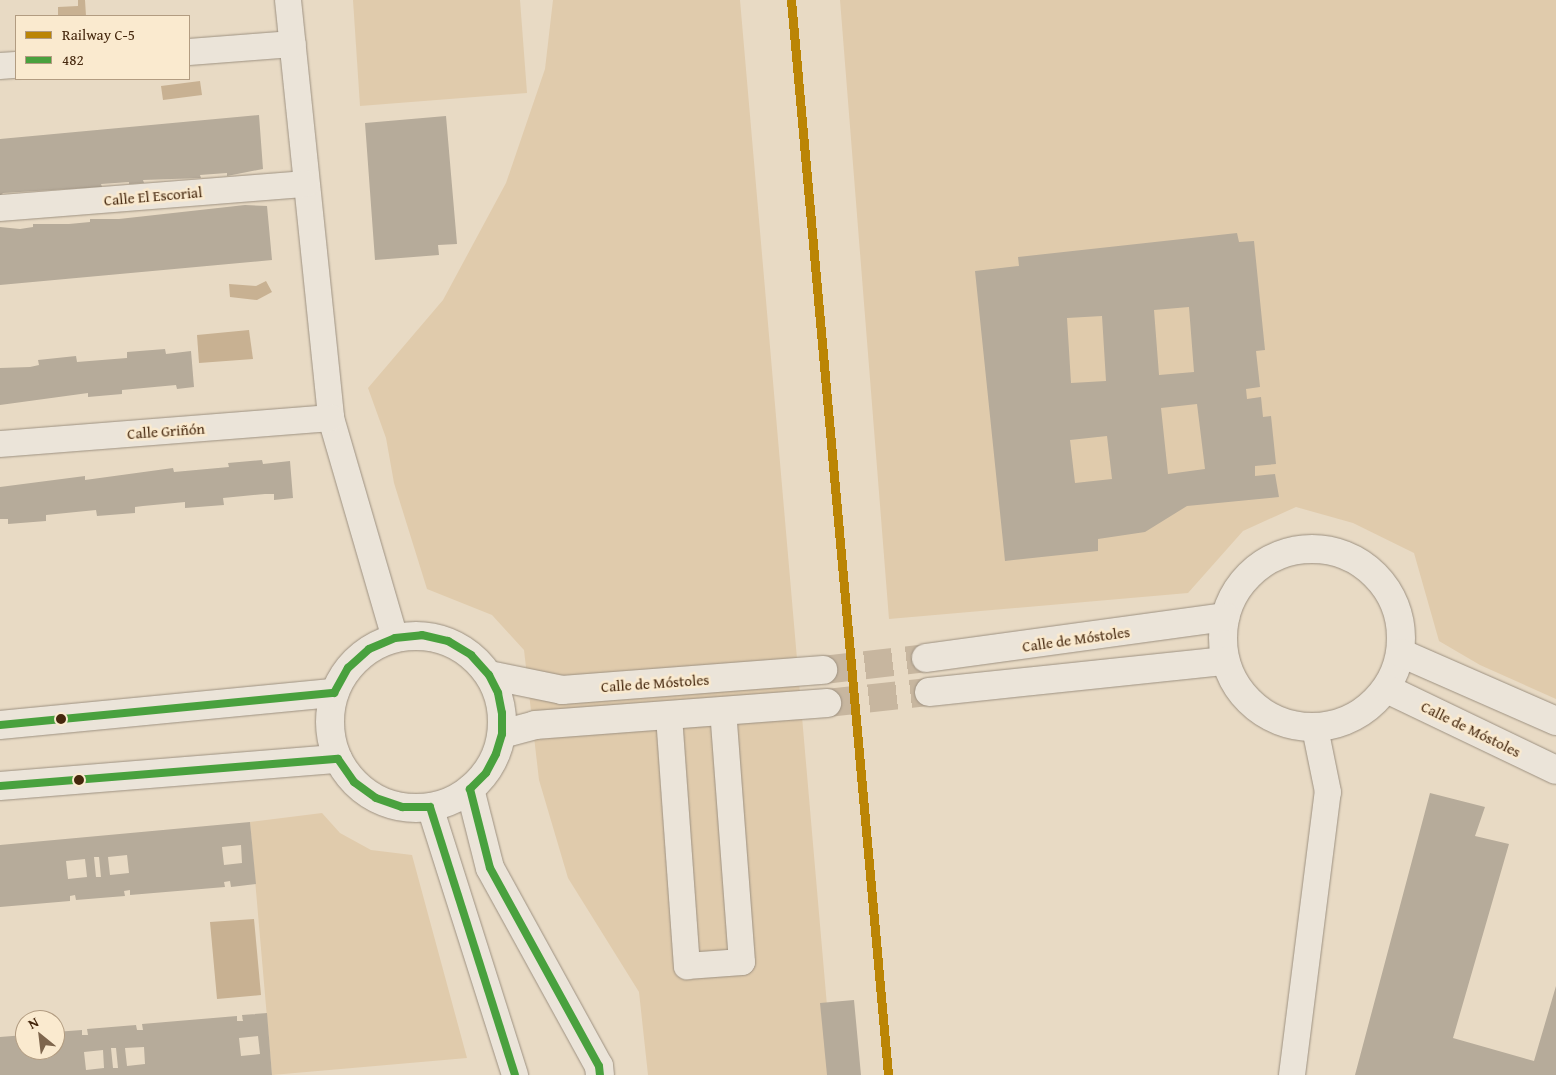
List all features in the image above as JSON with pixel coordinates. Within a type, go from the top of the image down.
[{"type":"main road","points":[[1315,548],[1345,555],[1372,570],[1391,594],[1401,623],[1401,653],[1387,689],[1368,710],[1342,723],[1315,728],[1285,724],[1258,710],[1237,688],[1225,661],[1222,639],[1225,618],[1237,589],[1258,567],[1285,552],[1315,548]]},
{"type":"main road","name":"Calle de Móstoles","points":[[926,658],[1225,618]]},
{"type":"main road","points":[[422,636],[448,641],[472,655],[489,675],[498,693],[502,734],[486,773],[470,789],[451,800],[430,807],[402,807],[376,798],[354,782],[338,759],[331,730],[334,693],[348,668],[369,649],[395,638],[422,636]]},
{"type":"main road","points":[[1401,653],[1556,721]]},
{"type":"main road","points":[[929,692],[1225,661]]},
{"type":"main road","name":"Calle de Móstoles","points":[[489,675],[562,690],[823,670]]},
{"type":"main road","name":"Calle de Móstoles","points":[[1387,689],[1556,770]]},
{"type":"main road","points":[[0,725],[334,693]]},
{"type":"main road","points":[[502,734],[535,725],[827,703]]},
{"type":"main road","points":[[0,786],[338,759]]},
{"type":"main road","points":[[470,789],[490,868],[599,1066],[600,1075]]},
{"type":"street","points":[[288,0],[332,418],[395,638]]},
{"type":"street","points":[[190,52],[293,44]]},
{"type":"street","points":[[0,66],[15,65]]},
{"type":"street","name":"Calle El Escorial","points":[[0,208],[306,184]]},
{"type":"street","name":"Calle Griñón","points":[[0,444],[332,418]]},
{"type":"street","points":[[668,716],[687,966],[742,962],[723,712]]},
{"type":"street","points":[[1292,1075],[1328,792],[1315,728]]},
{"type":"street","points":[[430,807],[515,1075]]},
{"type":"shaded area","points":[[78,0],[85,0],[86,15],[58,15],[58,7],[78,6]]},
{"type":"shaded area","points":[[353,0],[520,0],[527,93],[360,106]]},
{"type":"shaded area","points":[[553,0],[740,0],[833,1075],[648,1075],[639,992],[568,878],[539,780],[524,650],[492,615],[427,589],[394,483],[386,438],[368,388],[443,300],[506,183],[545,69]]},
{"type":"shaded area","points":[[840,0],[1556,0],[1556,699],[1480,665],[1439,641],[1414,553],[1353,523],[1296,507],[1243,531],[1188,593],[889,619]]},
{"type":"shaded area","points":[[200,81],[202,95],[163,100],[161,86]]},
{"type":"shaded area","points":[[266,281],[272,292],[257,300],[230,297],[229,284],[256,286]]},
{"type":"shaded area","points":[[249,330],[253,359],[199,363],[197,335]]},
{"type":"shaded area","points":[[322,813],[340,833],[371,850],[412,855],[467,1058],[272,1075],[250,822]]},
{"type":"shaded area","points":[[254,919],[261,995],[217,999],[210,922]]},
{"type":"building","points":[[259,115],[263,169],[227,176],[227,173],[200,175],[201,178],[143,180],[144,183],[101,184],[102,187],[3,193],[0,196],[0,139]]},
{"type":"building","points":[[446,116],[457,244],[438,245],[439,255],[375,260],[365,123]]},
{"type":"building","points":[[245,205],[267,206],[272,260],[0,285],[0,227],[20,229],[33,227],[33,224],[69,224],[90,222],[90,219],[119,219]]},
{"type":"building","points":[[1237,233],[1239,242],[1254,241],[1265,350],[1256,351],[1260,387],[1246,389],[1247,399],[1261,397],[1263,417],[1271,416],[1276,464],[1255,466],[1255,476],[1275,474],[1279,497],[1187,506],[1145,532],[1098,539],[1098,551],[1005,561],[975,271],[1019,266],[1018,257]],"holes":[[[1189,307],[1194,372],[1159,375],[1154,310]],[[1102,316],[1106,381],[1071,383],[1067,318]],[[1197,404],[1205,469],[1168,474],[1161,408]],[[1107,436],[1112,479],[1075,483],[1070,440]]]},
{"type":"building","points":[[165,349],[166,354],[191,351],[194,387],[177,389],[176,385],[122,390],[122,394],[88,397],[88,393],[0,405],[0,368],[30,367],[39,365],[38,360],[76,356],[77,362],[127,358],[127,352]]},
{"type":"building","points":[[262,460],[263,464],[290,461],[293,498],[274,500],[274,494],[265,494],[223,498],[224,505],[185,508],[185,502],[135,507],[135,513],[97,516],[96,510],[46,515],[46,521],[8,524],[8,519],[0,519],[0,487],[85,476],[85,480],[173,468],[174,472],[229,467],[228,463]]},
{"type":"building","points":[[1430,793],[1485,807],[1475,836],[1509,844],[1453,1038],[1534,1061],[1556,986],[1556,1075],[1355,1075]]},
{"type":"building","points":[[250,822],[256,884],[231,887],[230,881],[224,882],[225,887],[130,895],[130,890],[124,891],[125,896],[76,900],[75,895],[70,896],[70,901],[0,907],[0,845]],"holes":[[[241,845],[242,863],[224,865],[222,847]],[[127,855],[129,873],[110,875],[108,857]],[[94,857],[99,857],[101,877],[96,877]],[[85,859],[87,877],[68,879],[66,861]]]},
{"type":"building","points":[[854,1000],[861,1075],[827,1075],[820,1003]]},
{"type":"building","points":[[267,1013],[272,1075],[0,1075],[0,1037],[15,1036],[15,1060],[65,1060],[65,1031],[82,1030],[82,1035],[88,1035],[87,1029],[136,1025],[137,1030],[143,1030],[142,1024],[237,1016],[237,1021],[243,1021],[242,1015]],"holes":[[[258,1036],[260,1054],[241,1056],[239,1038]],[[144,1047],[145,1064],[127,1066],[125,1048]],[[111,1048],[116,1048],[118,1068],[113,1068]],[[103,1050],[104,1068],[86,1070],[84,1052]]]},
{"type":"tunnel","points":[[823,670],[926,658]]},
{"type":"tunnel","points":[[827,703],[929,692]]},
{"type":"rail line","name":"C-5","points":[[791,0],[888,1075]]},
{"type":"transit line","name":"482","points":[[0,725],[334,693],[348,668],[369,649],[395,638],[422,635],[448,641],[471,655],[489,675],[498,693],[502,713],[502,734],[496,754],[486,773],[470,789],[490,868],[599,1066],[600,1075]]},
{"type":"transit line","name":"482","points":[[0,786],[338,759],[354,782],[376,798],[402,807],[430,807],[515,1075]]}]
